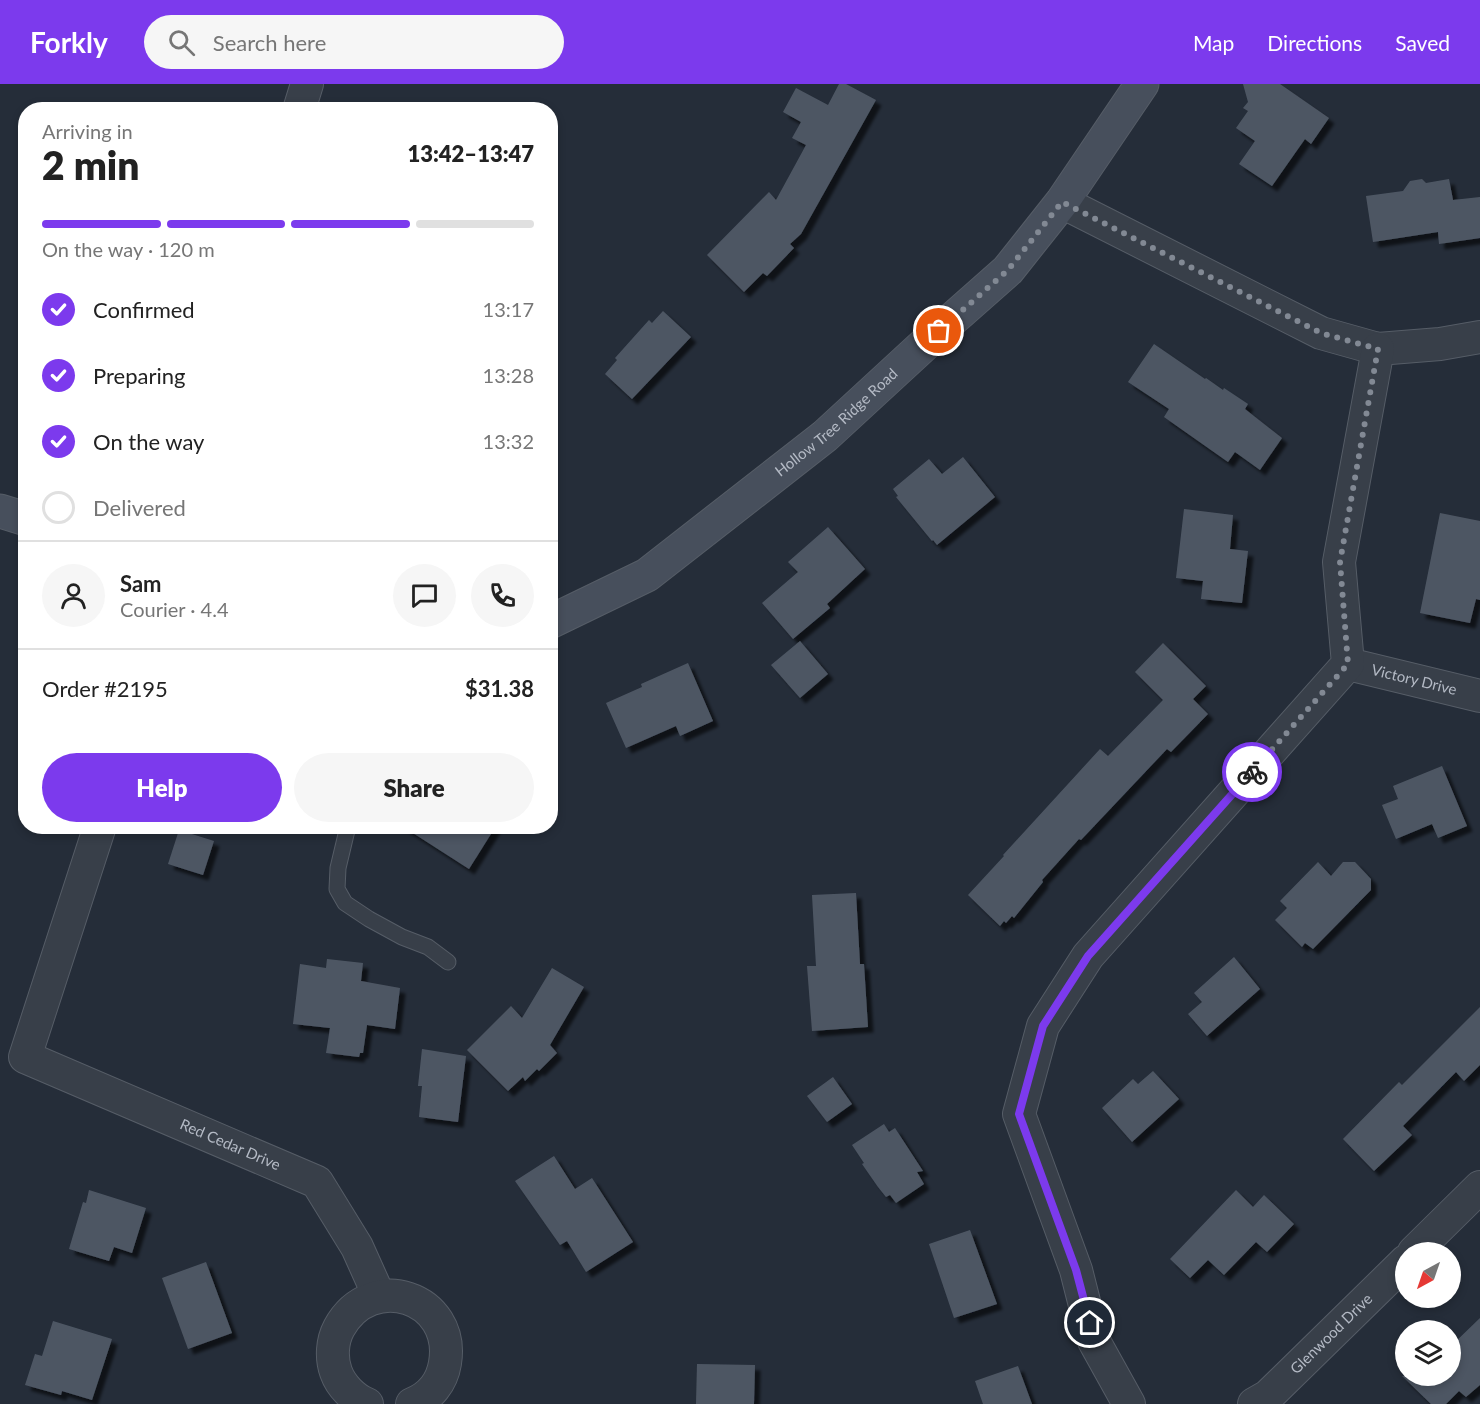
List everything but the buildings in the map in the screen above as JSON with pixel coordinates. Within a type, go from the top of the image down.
[{"type":"main road","name":"Hollow Tree Ridge Road","points":[[558,618],[647,575],[825,436],[1008,270],[1062,202],[1142,84]]},
{"type":"main road","points":[[0,511],[18,517]]},
{"type":"street","points":[[301,102],[307,84]]},
{"type":"street","points":[[1062,202],[1321,333],[1378,349],[1440,344],[1480,337]]},
{"type":"street","points":[[1129,1404],[1094,1341],[1076,1270],[1019,1114],[1043,1026],[1088,956],[1348,664],[1340,562],[1378,349]]},
{"type":"street","name":"Victory Drive","points":[[1348,664],[1480,696]]},
{"type":"street","name":"Red Cedar Drive","points":[[97,834],[13,1057],[317,1182],[357,1247],[379,1296]]},
{"type":"street","points":[[1424,1242],[1480,1187]]},
{"type":"street","name":"Glenwood Drive","points":[[1254,1404],[1268,1396],[1395,1272]]},
{"type":"street","points":[[367,1404],[346,1390],[336,1373],[332,1353],[335,1334],[345,1316],[360,1303],[379,1296],[399,1295],[418,1302],[433,1315],[443,1332],[447,1351],[444,1371],[435,1389],[420,1401],[412,1404]]},
{"type":"lane","points":[[346,834],[338,868],[337,890],[345,903],[402,937],[428,947],[448,962]]},
{"type":"way so far","points":[[939,331],[1008,270],[1062,202],[1321,333],[1378,349],[1340,562],[1348,664],[1252,772]]},
{"type":"route","points":[[1090,1323],[1076,1270],[1019,1114],[1043,1026],[1088,956],[1252,772]]}]
